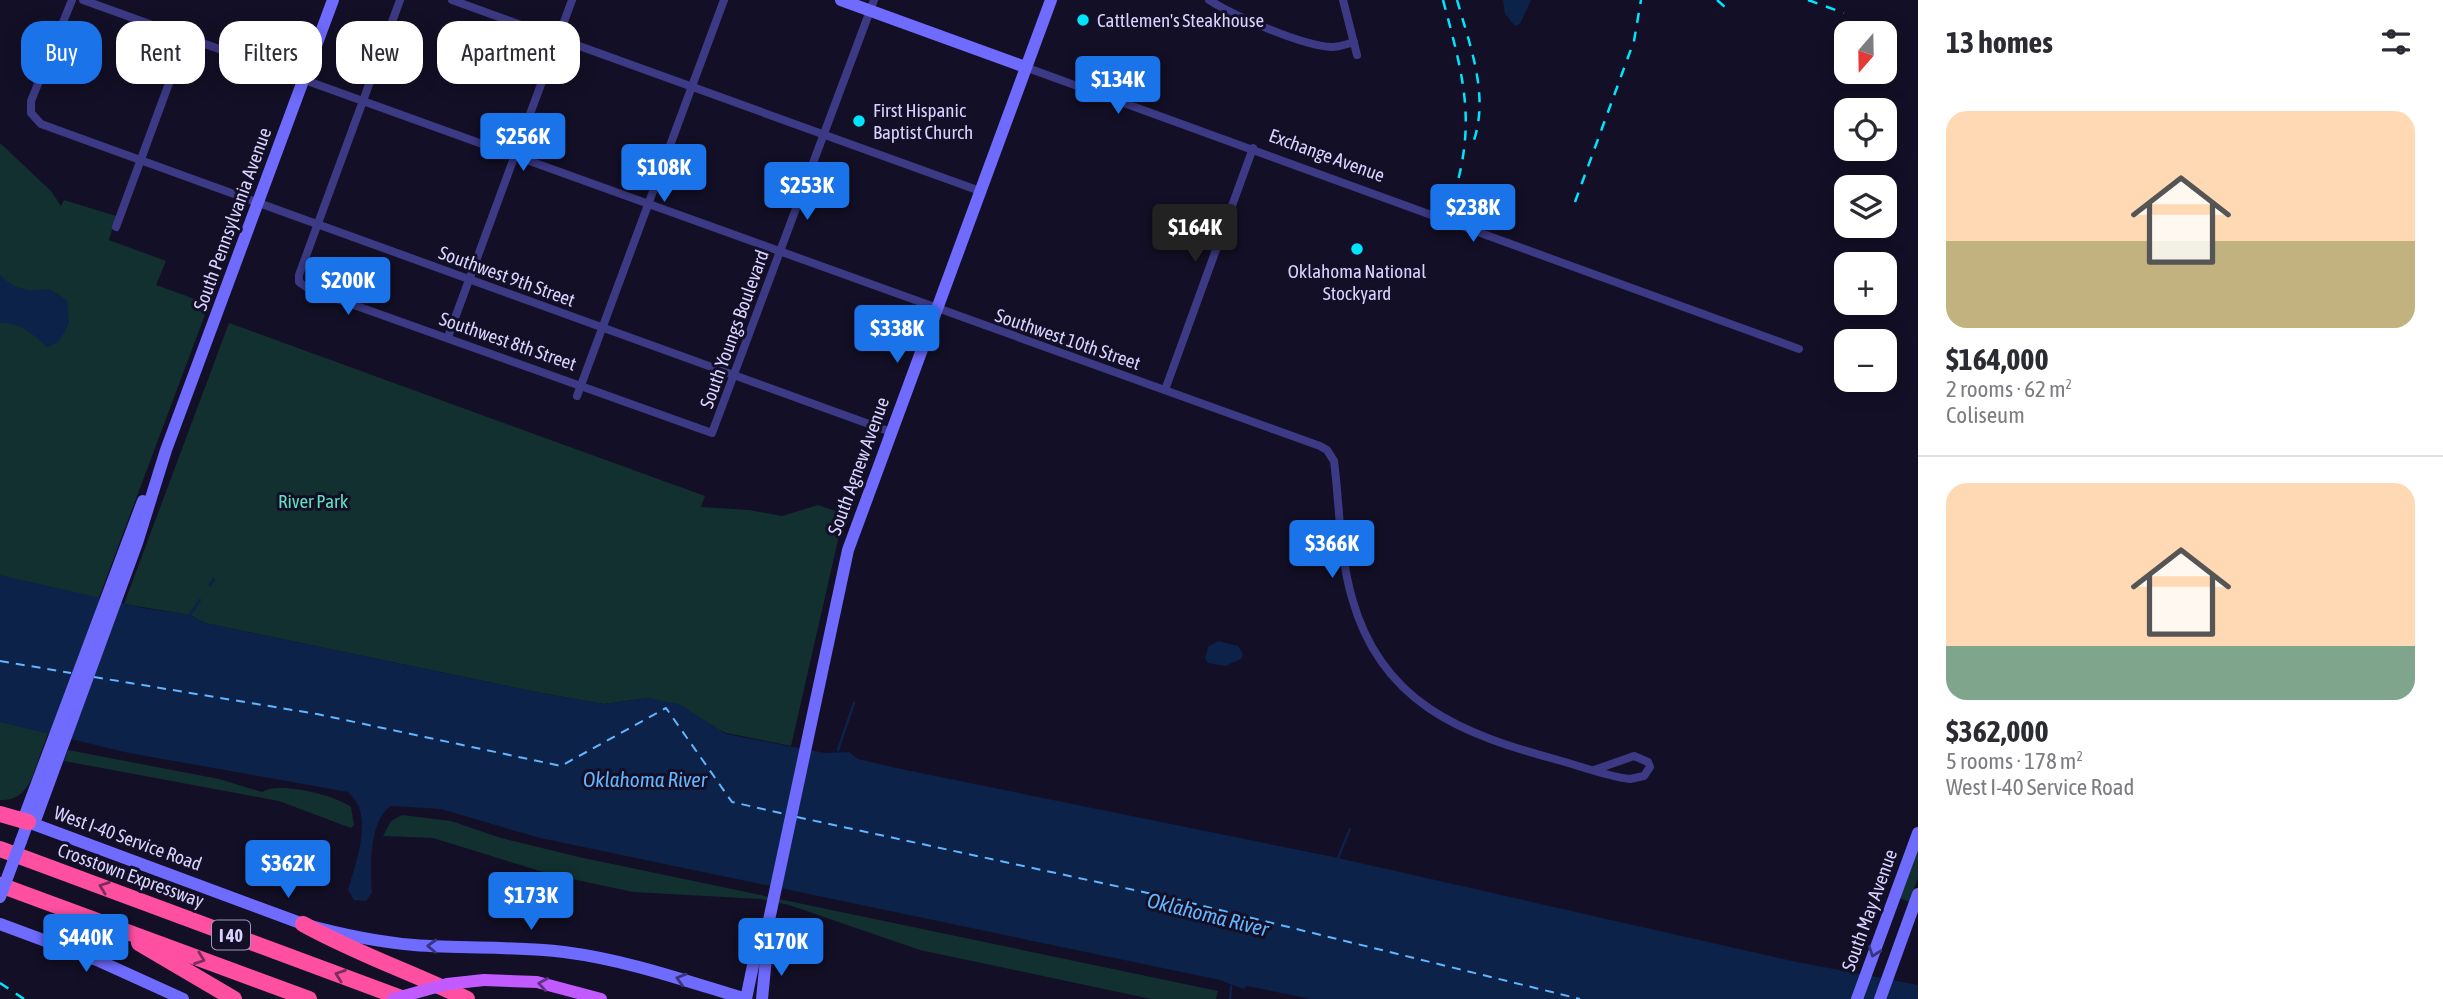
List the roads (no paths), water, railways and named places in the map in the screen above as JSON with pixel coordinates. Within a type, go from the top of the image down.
[{"type":"highway","points":[[0,814],[28,822]]},
{"type":"highway","name":"Crosstown Expressway","points":[[0,849],[404,999]]},
{"type":"highway","name":"I 40","points":[[0,885],[309,999]]},
{"type":"highway","points":[[303,924],[333,941],[394,965],[467,999]]},
{"type":"highway","points":[[113,926],[234,999]]},
{"type":"main road","name":"South Pennsylvania Avenue","points":[[322,29],[333,0]]},
{"type":"main road","name":"Exchange Avenue","points":[[841,0],[872,5],[1025,67]]},
{"type":"main road","name":"South Agnew Avenue","points":[[762,999],[762,952],[849,550],[1051,0]]},
{"type":"main road","name":"South Pennsylvania Avenue","points":[[0,897],[28,822],[36,818],[36,800],[302,84]]},
{"type":"main road","name":"West I-40 Service Road","points":[[28,822],[303,924],[368,939],[413,945],[531,949],[596,957],[746,999]]},
{"type":"main road","name":"South May Avenue","points":[[1857,999],[1918,834]]},
{"type":"main road","points":[[1880,999],[1918,894]]},
{"type":"main road","points":[[0,924],[97,960],[183,999]]},
{"type":"main road","name":"South Agnew Avenue","points":[[746,999],[751,973],[762,952]]},
{"type":"main road","points":[[719,991],[737,985],[751,973]]},
{"type":"main road","points":[[393,999],[447,984],[484,980],[537,982],[601,999]]},
{"type":"street","name":"Southwest 9th Street","points":[[72,0],[31,101],[30,111],[35,120],[891,432]]},
{"type":"street","name":"Southwest 10th Street","points":[[83,0],[141,21]]},
{"type":"street","name":"Southwest 8th Street","points":[[400,0],[299,275],[300,284],[583,384],[712,433]]},
{"type":"street","points":[[452,0],[511,21]]},
{"type":"street","points":[[564,21],[572,0]]},
{"type":"street","points":[[577,396],[724,0]]},
{"type":"street","points":[[1209,0],[1236,15],[1312,43],[1334,47],[1354,42]]},
{"type":"street","points":[[1343,0],[1357,55]]},
{"type":"street","name":"South Youngs Boulevard","points":[[712,433],[872,5]]},
{"type":"street","points":[[580,46],[980,191]]},
{"type":"street","name":"Exchange Avenue","points":[[1025,67],[1799,349]]},
{"type":"street","points":[[116,227],[169,84]]},
{"type":"street","name":"Southwest 10th Street","points":[[314,84],[1320,446],[1332,455],[1340,542],[1354,608],[1374,653],[1410,695],[1434,713],[1472,733],[1525,751],[1594,770],[1630,779],[1644,776],[1650,766],[1648,762],[1634,756],[1594,770]]},
{"type":"street","points":[[448,337],[541,84]]},
{"type":"street","points":[[1165,390],[1253,148]]},
{"type":"water","points":[[1503,0],[1531,0],[1520,24],[1515,26],[1505,14]]},
{"type":"water","points":[[0,274],[16,287],[28,290],[49,289],[67,300],[69,323],[59,342],[47,347],[26,330],[0,323]]},
{"type":"water","name":"Oklahoma River","points":[[0,575],[144,608],[190,615],[205,623],[541,693],[604,704],[648,698],[679,704],[726,734],[825,753],[849,752],[858,759],[896,768],[1338,858],[1797,962],[1918,985],[1918,999],[1311,999],[1247,986],[1243,989],[1220,980],[540,838],[441,809],[391,806],[384,813],[378,822],[372,846],[372,893],[366,901],[354,900],[348,890],[359,852],[362,825],[361,813],[348,792],[129,753],[0,722]]},
{"type":"water","points":[[1218,641],[1238,646],[1243,654],[1241,659],[1225,666],[1208,663],[1205,658],[1208,647]]},
{"type":"waterway","points":[[210,585],[214,579]]},
{"type":"waterway","points":[[190,615],[200,600]]},
{"type":"waterway","points":[[838,750],[854,703]]},
{"type":"waterway","points":[[1338,858],[1350,829]]},
{"type":"waterway","points":[[1230,999],[1231,986]]},
{"type":"railway","points":[[1443,0],[1462,81],[1466,129],[1458,181],[1449,210]]},
{"type":"railway","points":[[1457,0],[1479,89],[1478,125],[1473,143]]},
{"type":"railway","points":[[1575,202],[1634,41],[1641,0]]},
{"type":"railway","points":[[1717,0],[1726,8]]},
{"type":"railway","points":[[1808,0],[1844,13]]},
{"type":"railway","points":[[0,983],[24,999]]},
{"type":"place","name":"Cattlemen's Steakhouse","points":[[1083,20]]},
{"type":"place","name":"First Hispanic Baptist Church","points":[[859,121]]},
{"type":"place","name":"Oklahoma National Stockyard","points":[[1357,249]]},
{"type":"park label","name":"River Park","points":[[313,501]]}]
